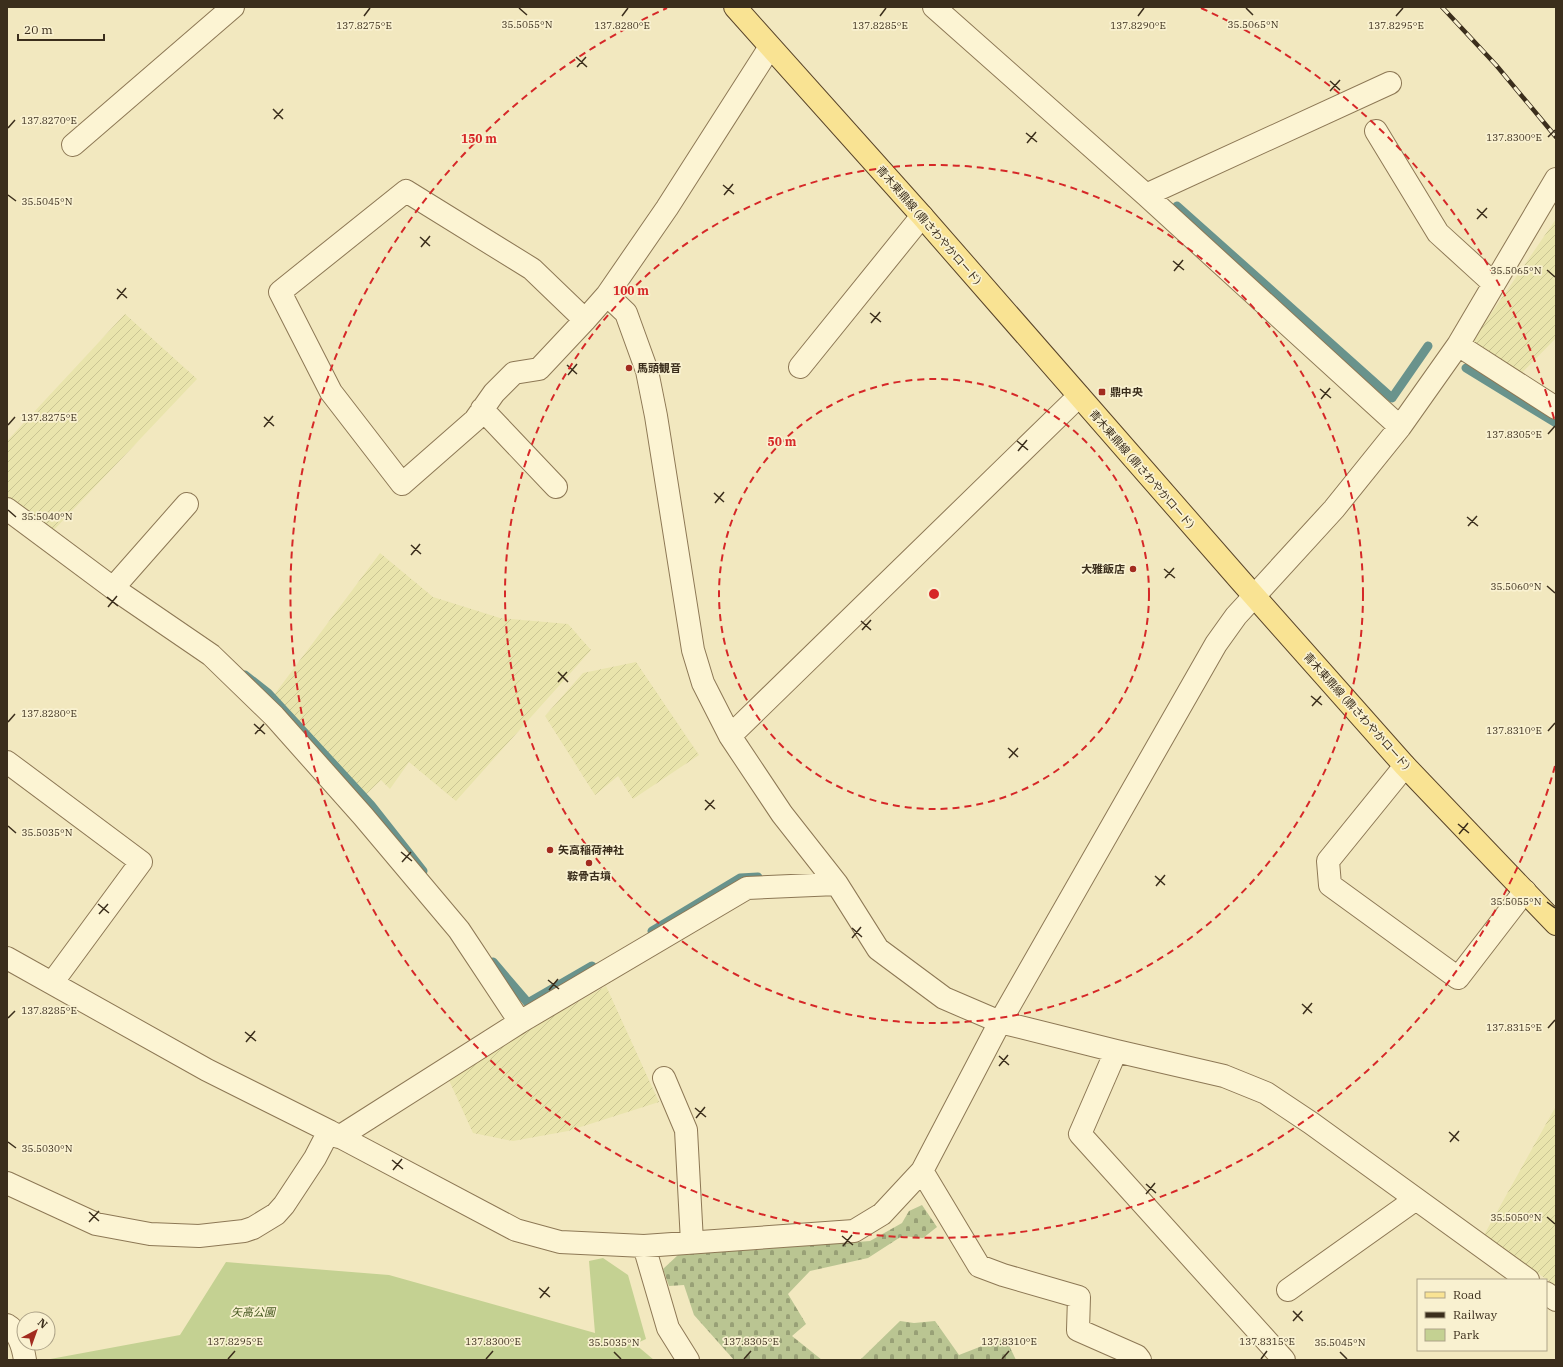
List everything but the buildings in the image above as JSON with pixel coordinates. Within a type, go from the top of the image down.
[{"type":"main road","name":"青木東鼎線 (鼎さわやかロード)","points":[[736,7],[922,216],[1078,396],[1405,766],[1556,924]]},
{"type":"street","points":[[73,145],[233,7]]},
{"type":"street","points":[[938,8],[1146,195],[1400,427]]},
{"type":"street","points":[[585,320],[532,269],[406,191],[280,292],[331,392],[402,484],[475,420],[494,393],[514,373],[539,369],[585,320],[607,295],[667,208],[770,47]]},
{"type":"street","points":[[1146,195],[1390,83]]},
{"type":"street","points":[[1376,131],[1438,233],[1494,284]]},
{"type":"street","points":[[7,958],[207,1070],[334,1134],[516,1230],[560,1242],[644,1246],[854,1231],[882,1214],[922,1171],[1000,1022],[1216,644],[1236,616],[1334,509],[1400,427],[1458,345],[1556,179]]},
{"type":"street","points":[[800,367],[922,216]]},
{"type":"street","points":[[607,295],[626,313],[647,371],[656,416],[693,650],[703,683],[730,736],[782,814],[837,884],[878,949],[944,998],[1000,1022],[1224,1076],[1266,1093],[1311,1123],[1527,1279]]},
{"type":"street","points":[[1458,345],[1556,408]]},
{"type":"street","points":[[730,736],[1078,396]]},
{"type":"street","points":[[482,409],[556,487]]},
{"type":"street","points":[[113,588],[187,504]]},
{"type":"street","points":[[7,509],[113,588],[211,655],[274,716],[363,816],[459,930],[520,1022]]},
{"type":"street","points":[[7,762],[141,862],[52,983]]},
{"type":"street","points":[[1405,766],[1328,862],[1330,885],[1458,978],[1525,891]]},
{"type":"street","points":[[7,1183],[96,1224],[150,1234],[199,1236],[244,1231],[253,1228],[276,1214],[284,1205],[315,1158],[334,1134],[747,888],[837,884]]},
{"type":"street","points":[[1116,1051],[1080,1134],[1284,1360]]},
{"type":"street","points":[[664,1078],[686,1130],[692,1242]]},
{"type":"street","points":[[922,1171],[979,1266],[1003,1275],[1079,1297],[1078,1330],[1137,1356],[1140,1360]]},
{"type":"street","points":[[1288,1290],[1416,1199]]},
{"type":"street","points":[[644,1246],[668,1328],[688,1360]]},
{"type":"street","points":[[1547,1294],[1556,1300]]},
{"type":"street","points":[[7,1325],[22,1344],[25,1360]]},
{"type":"shaded area","points":[[1556,219],[1556,338],[1517,378],[1468,347]]},
{"type":"shaded area","points":[[125,314],[197,379],[52,532],[7,496],[7,441]]},
{"type":"shaded area","points":[[380,553],[433,597],[500,618],[568,624],[591,650],[456,801],[409,762],[390,789],[381,780],[360,800],[271,699]]},
{"type":"shaded area","points":[[636,662],[699,755],[633,799],[618,776],[595,795],[545,716],[583,673]]},
{"type":"shaded area","points":[[606,986],[659,1102],[568,1131],[513,1141],[473,1133],[448,1078]]},
{"type":"shaded area","points":[[1556,1106],[1556,1286],[1484,1235]]},
{"type":"green space","points":[[922,1205],[937,1227],[923,1238],[902,1236],[868,1258],[810,1271],[788,1294],[806,1324],[792,1336],[822,1360],[734,1360],[694,1315],[684,1285],[669,1286],[663,1269],[678,1255],[870,1241],[902,1223],[909,1211]]},
{"type":"green space","name":"矢高公園","points":[[603,1258],[628,1275],[646,1339],[635,1344],[654,1360],[45,1360],[180,1335],[226,1262],[389,1275],[595,1333],[589,1261]]},
{"type":"green space","points":[[900,1321],[914,1323],[935,1321],[959,1355],[1005,1337],[1016,1360],[860,1360]]},
{"type":"waterway","points":[[1177,206],[1392,398],[1428,346]]},
{"type":"waterway","points":[[1466,368],[1556,423]]},
{"type":"waterway","points":[[245,675],[268,693],[371,805],[423,871]]},
{"type":"waterway","points":[[652,931],[740,878],[758,877]]},
{"type":"waterway","points":[[493,962],[528,1003],[592,966]]},
{"type":"railway","points":[[1442,7],[1496,65],[1556,137]]},
{"type":"place","name":"馬頭観音","points":[[629,368]]},
{"type":"place","name":"鼎中央","points":[[1102,392]]},
{"type":"place","name":"大雅飯店","points":[[1133,569]]},
{"type":"place","name":"矢高稲荷神社","points":[[550,850]]},
{"type":"place","name":"鞍骨古墳","points":[[589,863]]}]
